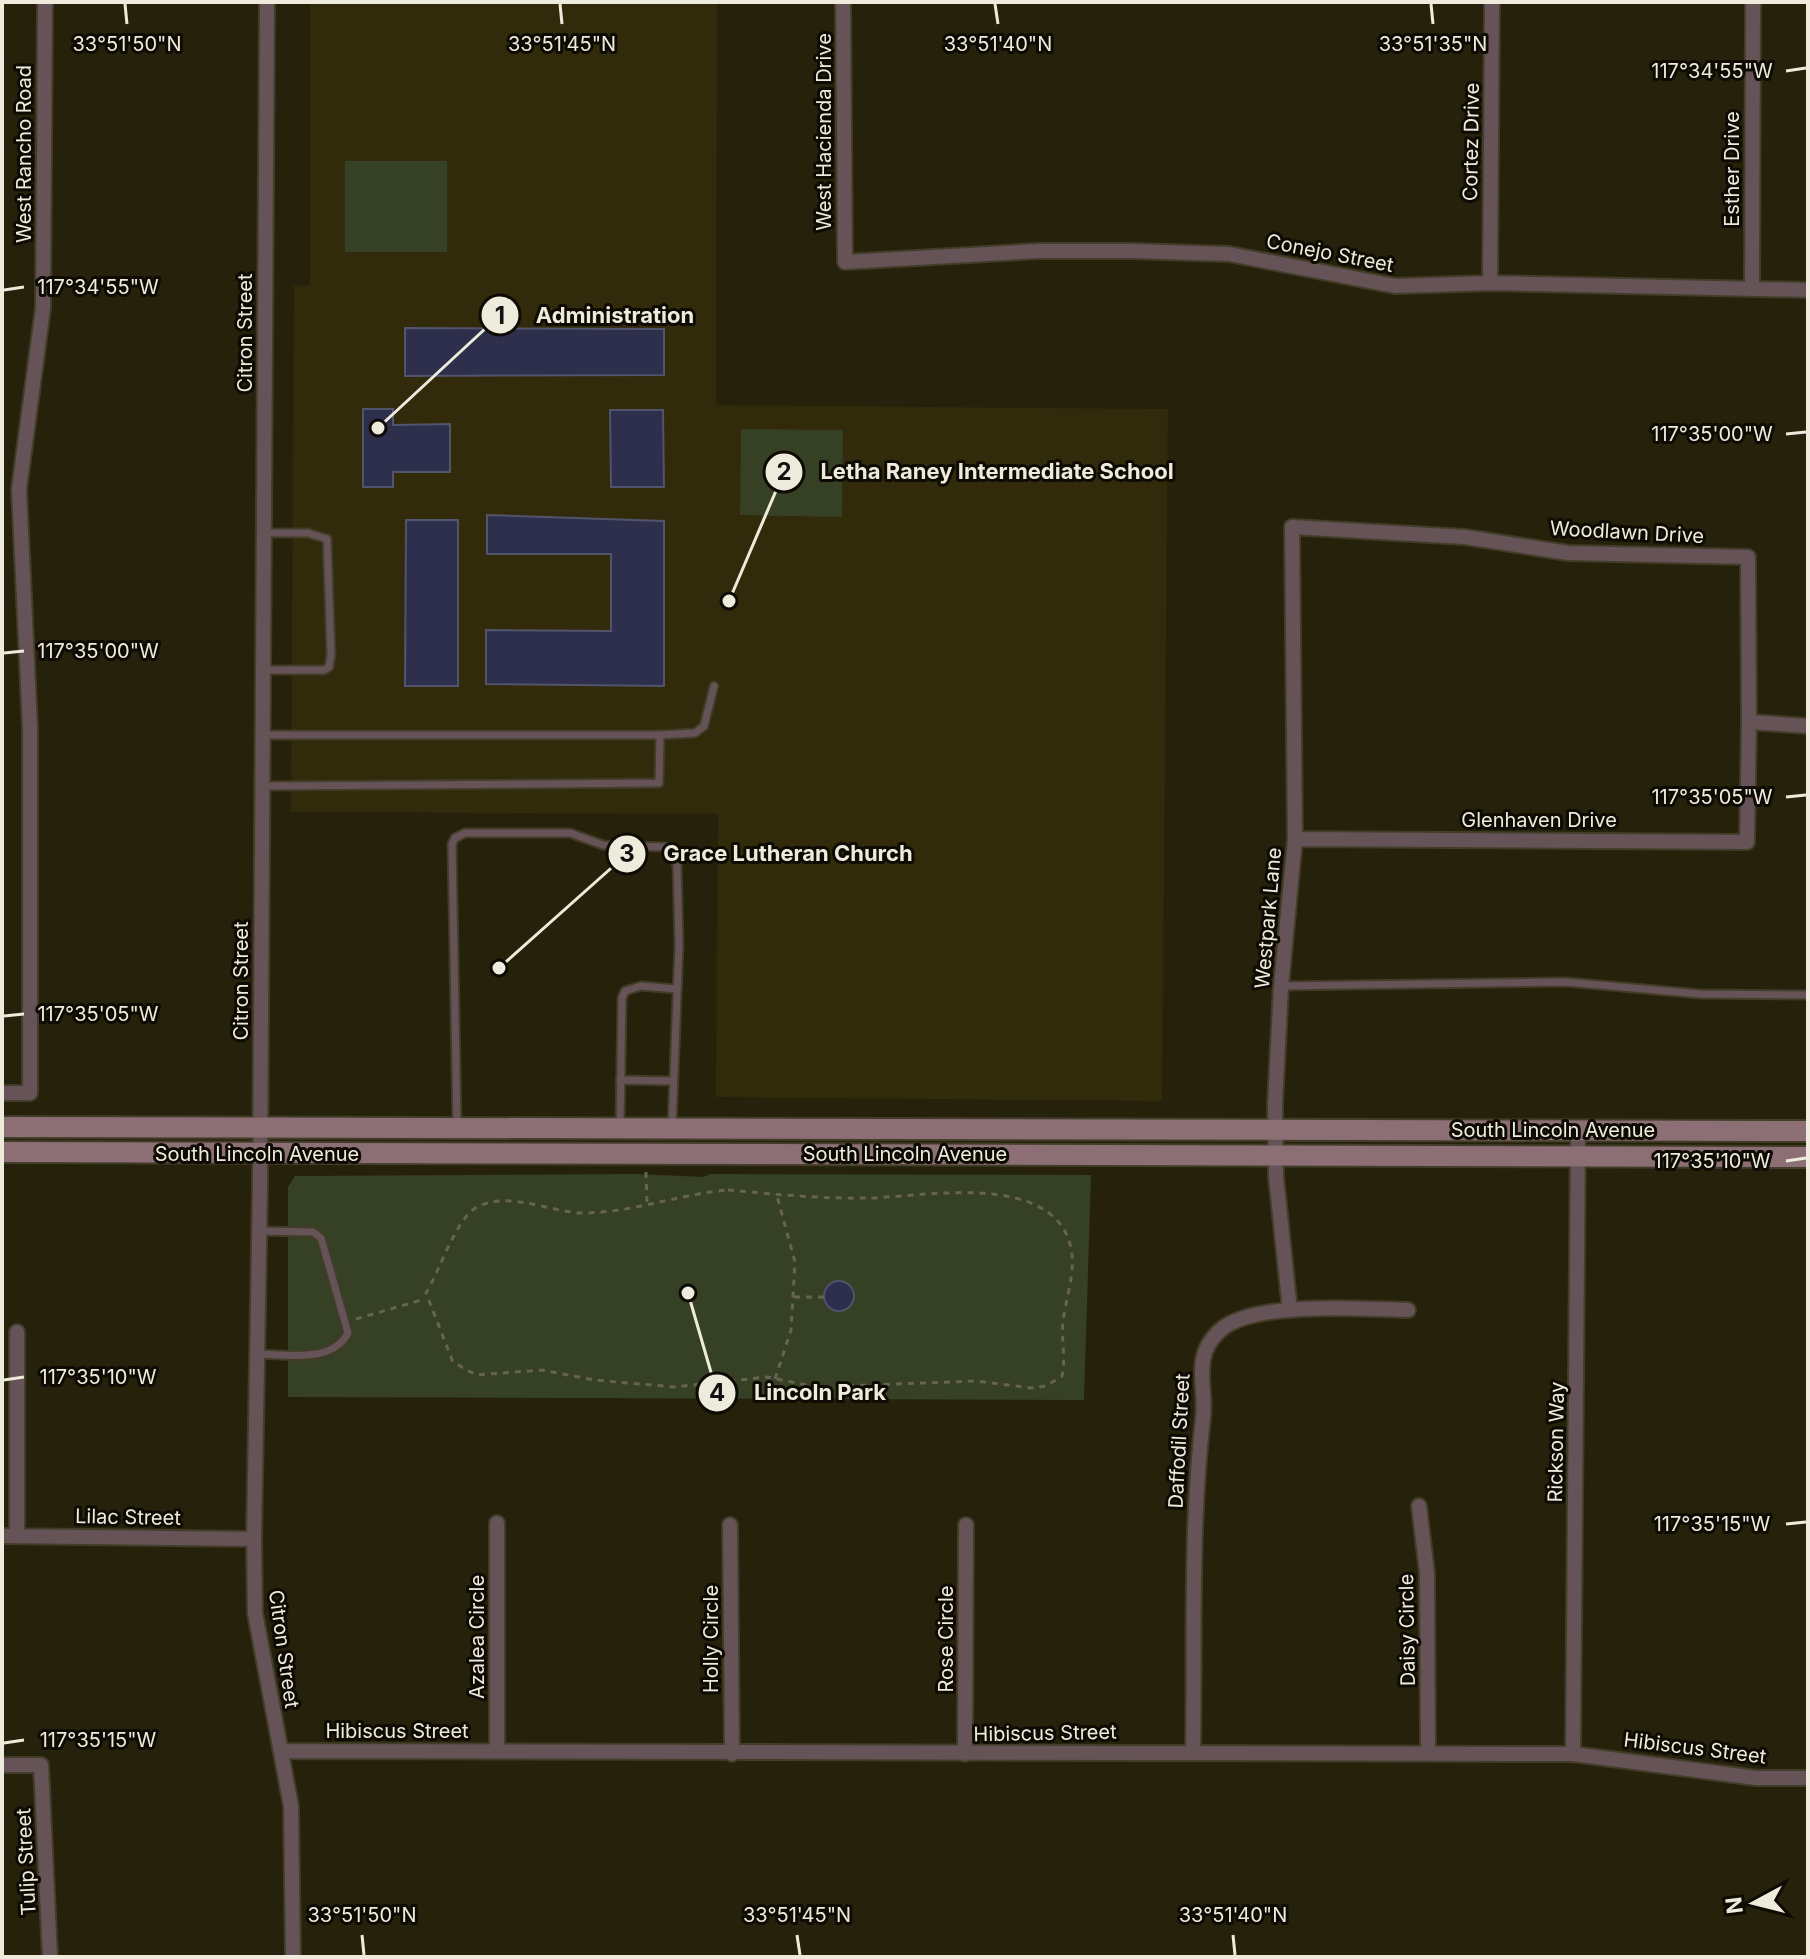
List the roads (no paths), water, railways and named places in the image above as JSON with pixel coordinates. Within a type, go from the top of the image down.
[{"type":"main road","name":"South Lincoln Avenue","points":[[2,1127],[672,1126],[1808,1131]]},
{"type":"main road","name":"South Lincoln Avenue","points":[[2,1152],[1808,1157]]},
{"type":"street","name":"West Rancho Road","points":[[2,1093],[30,1093],[30,728],[19,489],[43,308],[45,2]]},
{"type":"street","name":"Citron Street","points":[[267,2],[260,1154],[254,1539],[255,1613],[291,1806],[293,1957]]},
{"type":"street","name":"West Hacienda Drive","points":[[843,2],[845,262]]},
{"type":"street","name":"Cortez Drive","points":[[1490,283],[1492,2]]},
{"type":"street","name":"Esther Drive","points":[[1752,289],[1753,2]]},
{"type":"street","name":"Conejo Street","points":[[845,262],[1038,251],[1201,253],[1229,254],[1395,286],[1490,283],[1808,290]]},
{"type":"street","name":"Woodlawn Drive","points":[[1292,527],[1465,537],[1568,553],[1748,557],[1749,722]]},
{"type":"street","name":"Westpark Lane","points":[[1290,1310],[1275,1130],[1281,986],[1295,839],[1292,527]]},
{"type":"street","points":[[1749,722],[1808,726]]},
{"type":"street","name":"Glenhaven Drive","points":[[1295,839],[1747,842],[1749,722]]},
{"type":"street","name":"Rickson Way","points":[[1573,1754],[1578,1130]]},
{"type":"street","name":"Daffodil Street","points":[[1193,1752],[1195,1499],[1204,1414],[1202,1372],[1205,1352],[1213,1336],[1226,1325],[1290,1310],[1408,1310]]},
{"type":"street","points":[[9,1536],[17,1332]]},
{"type":"street","name":"Daisy Circle","points":[[1419,1506],[1427,1573],[1428,1753]]},
{"type":"street","name":"Azalea Circle","points":[[497,1523],[497,1751]]},
{"type":"street","name":"Holly Circle","points":[[730,1525],[732,1754]]},
{"type":"street","name":"Rose Circle","points":[[965,1754],[966,1525]]},
{"type":"street","name":"Lilac Street","points":[[9,1536],[254,1539]]},
{"type":"street","name":"Hibiscus Street","points":[[281,1751],[1573,1754],[1756,1778],[1808,1778]]},
{"type":"street","name":"Tulip Street","points":[[2,1765],[41,1765],[50,1957]]},
{"type":"lane","points":[[262,670],[324,670],[329,667],[331,655],[327,539],[308,533],[263,533]]},
{"type":"lane","points":[[262,735],[695,733],[704,726],[714,686]]},
{"type":"lane","points":[[262,786],[659,783],[660,735]]},
{"type":"lane","points":[[457,1126],[452,844],[460,834],[570,833],[603,845],[666,847],[677,864],[672,1126]]},
{"type":"lane","points":[[1281,986],[1566,982],[1700,994],[1808,995]]},
{"type":"lane","points":[[620,1126],[622,998],[625,991],[641,986],[677,989]]},
{"type":"lane","points":[[620,1080],[673,1081]]},
{"type":"lane","points":[[257,1354],[318,1354],[345,1339],[348,1333],[321,1238],[313,1232],[259,1231]]},
{"type":"place","name":"Administration","points":[[378,428]]},
{"type":"place","name":"Letha Raney Intermediate School","points":[[729,601]]},
{"type":"place","name":"Grace Lutheran Church","points":[[499,968]]},
{"type":"place","name":"Lincoln Park","points":[[688,1293]]}]
